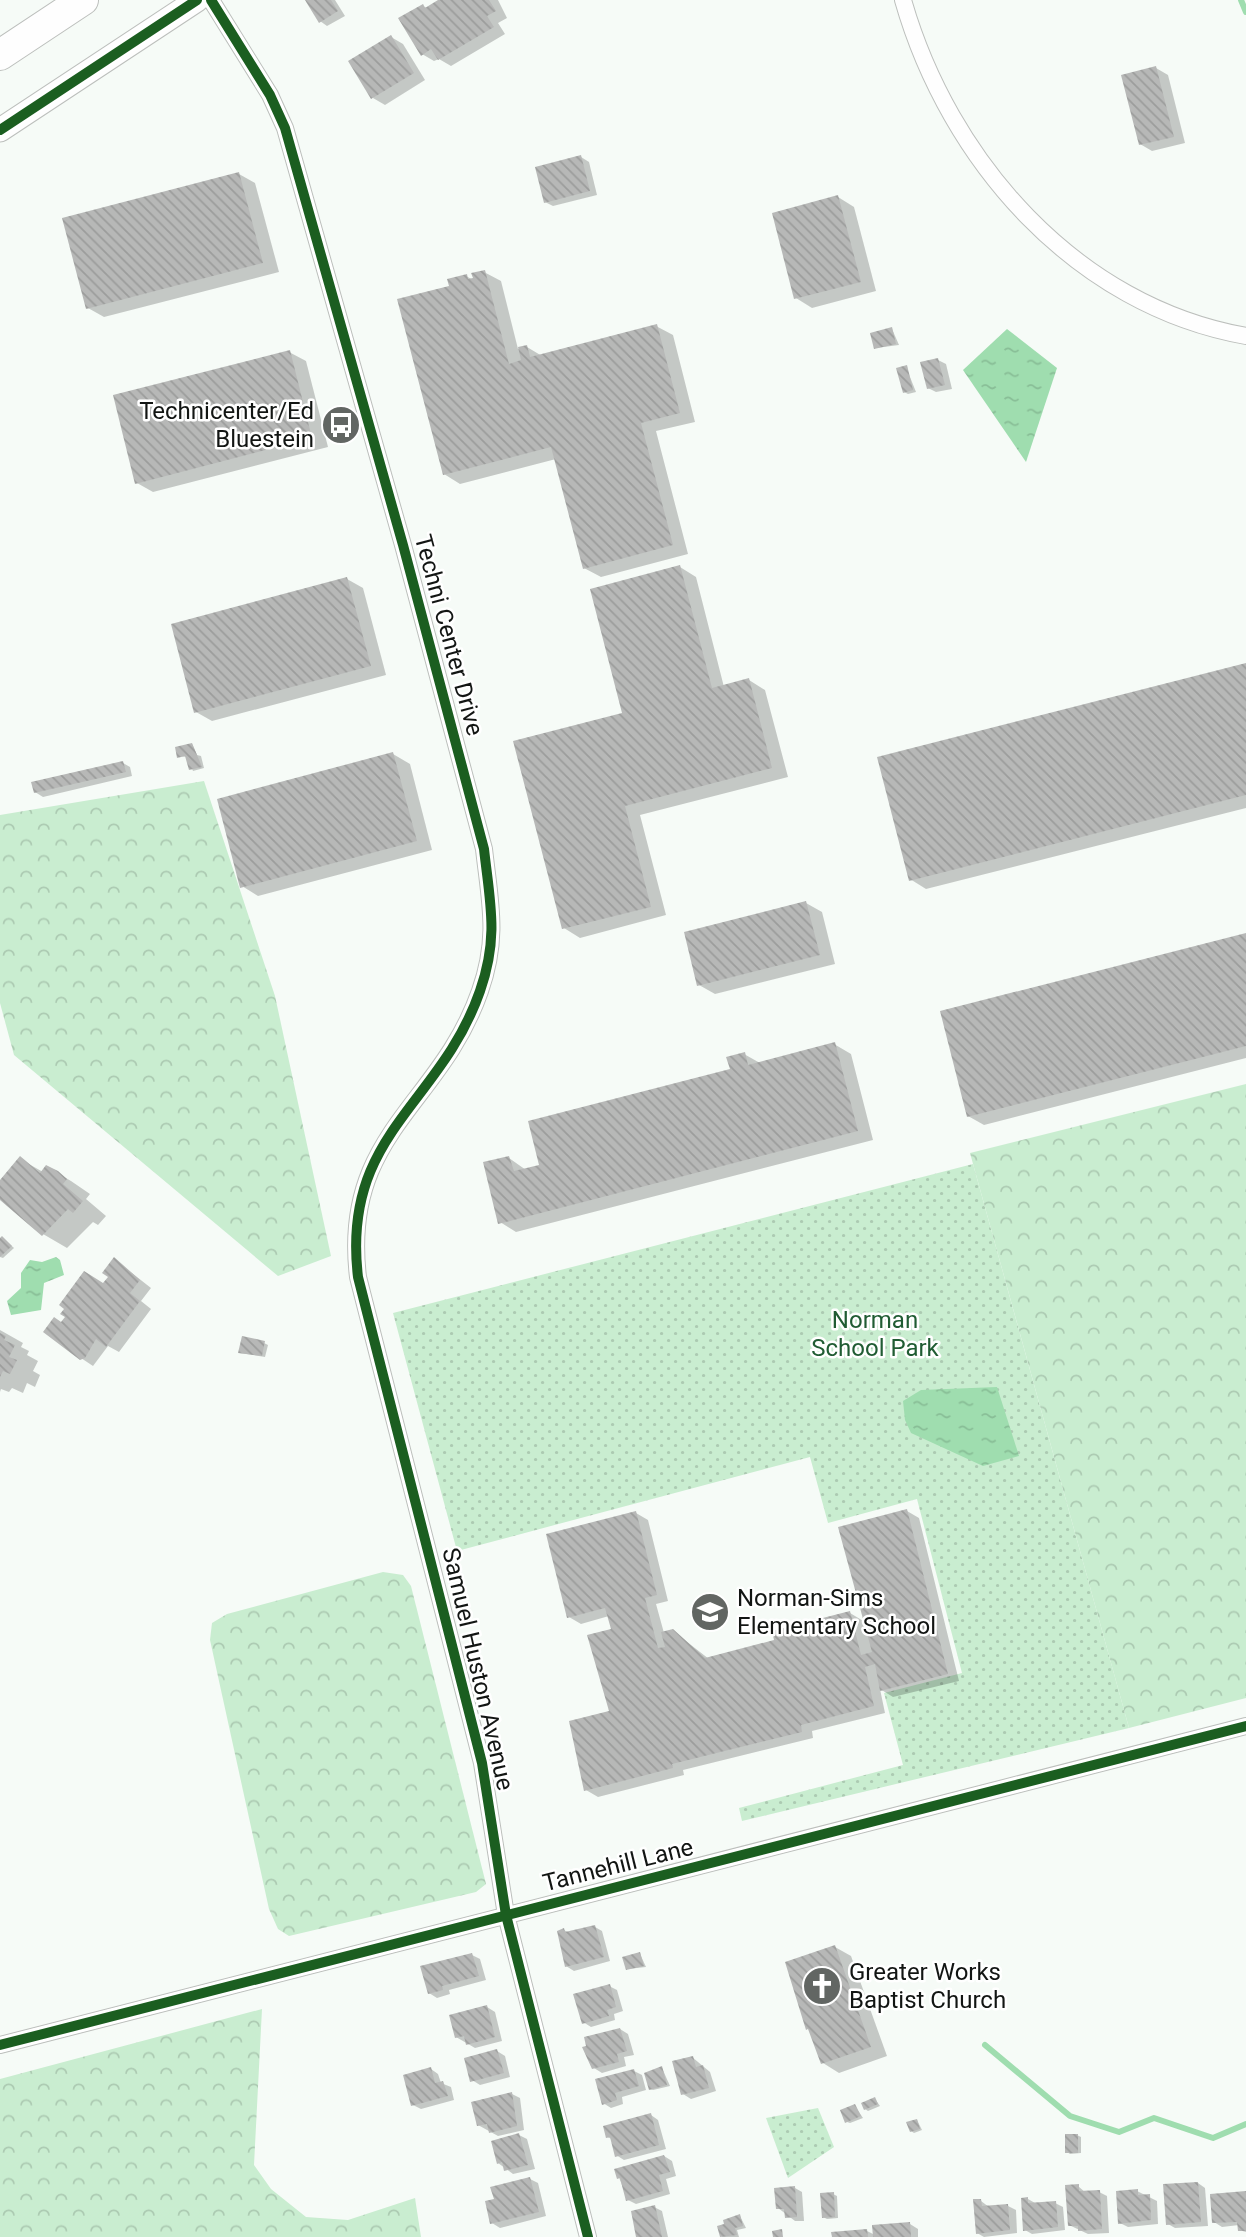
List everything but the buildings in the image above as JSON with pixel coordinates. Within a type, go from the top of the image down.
[{"type":"highway","points":[[0,55],[83,0]]},
{"type":"main road","points":[[0,130],[197,0]]},
{"type":"street","name":"Techni Center Drive","points":[[211,0],[270,95],[285,128],[403,545],[484,849],[492,892],[491,941],[487,969],[471,1015],[442,1065],[383,1143],[367,1174],[355,1235],[358,1277]]},
{"type":"street","points":[[903,0],[925,64],[949,114],[984,168],[1040,230],[1109,282],[1147,303],[1180,318],[1246,336]]},
{"type":"street","name":"Samuel Huston Avenue","points":[[358,1277],[482,1763],[506,1915],[589,2237]]},
{"type":"street","name":"Tannehill Lane","points":[[0,2045],[1246,1726]]},
{"type":"green space","points":[[204,781],[275,996],[331,1256],[278,1276],[14,1055],[0,1003],[0,815]]},
{"type":"green space","points":[[1246,1084],[1246,1698],[1129,1728],[970,1153]]},
{"type":"green space","name":"Norman School Park","points":[[973,1164],[1129,1728],[742,1821],[739,1808],[903,1765],[884,1693],[962,1673],[917,1499],[828,1523],[810,1457],[457,1551],[393,1313]]},
{"type":"green space","points":[[383,1572],[403,1575],[411,1586],[486,1884],[476,1892],[289,1936],[278,1929],[269,1909],[210,1640],[212,1623],[227,1614]]},
{"type":"green space","points":[[262,2009],[254,2165],[271,2189],[306,2217],[348,2220],[415,2198],[421,2237],[0,2237],[0,2079]]},
{"type":"green space","points":[[818,2108],[834,2147],[788,2178],[766,2118]]},
{"type":"water","points":[[1007,329],[1057,368],[1026,462],[963,370]]},
{"type":"water","points":[[56,1257],[60,1260],[64,1275],[44,1283],[41,1310],[11,1315],[7,1301],[21,1288],[21,1273],[30,1260],[42,1262]]},
{"type":"water","points":[[997,1387],[1019,1456],[983,1466],[911,1433],[905,1420],[903,1401],[921,1390]]},
{"type":"waterway","points":[[1241,0],[1246,12]]},
{"type":"waterway","points":[[985,2045],[1070,2116],[1119,2132],[1154,2118],[1213,2138],[1246,2124]]},
{"type":"cycle path","points":[[0,130],[197,0]]},
{"type":"cycle path","points":[[211,0],[270,95],[285,128],[403,545],[484,849],[491,920],[486,972],[463,1030],[442,1064],[398,1123],[379,1154],[364,1188],[357,1228],[358,1277],[482,1763],[506,1915],[588,2237]]},
{"type":"cycle path","points":[[0,2045],[1246,1726]]},
{"type":"place","name":"Technicenter/Ed Bluestein","points":[[341,425]]},
{"type":"place","name":"Norman-Sims Elementary School","points":[[710,1612]]},
{"type":"place","name":"Greater Works Baptist Church","points":[[822,1986]]}]
